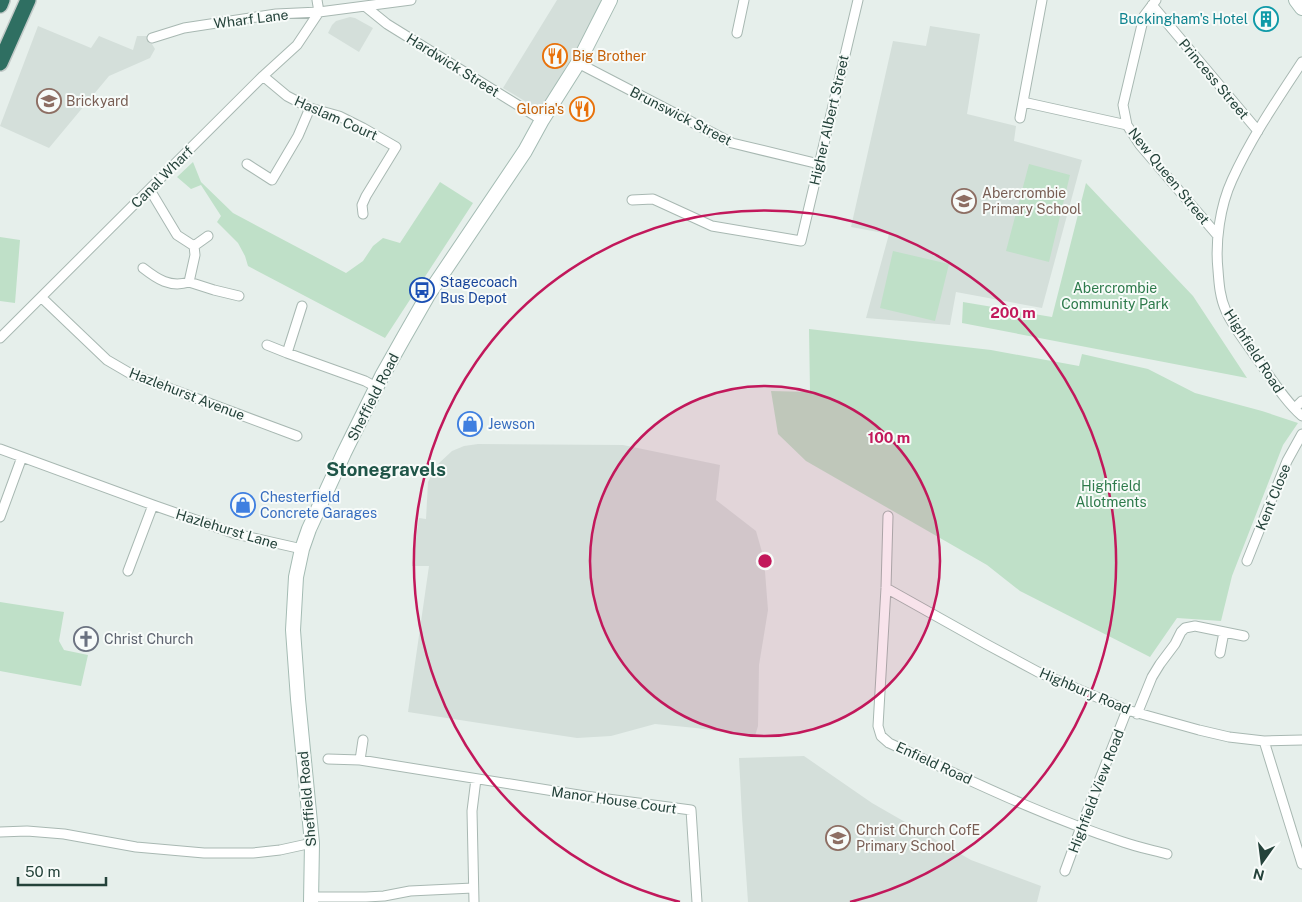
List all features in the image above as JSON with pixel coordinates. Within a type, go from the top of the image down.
[{"type":"highway","points":[[0,5],[2,0]]},
{"type":"highway","points":[[0,63],[28,0]]},
{"type":"main road","name":"Sheffield Road","points":[[311,899],[312,843],[298,708],[293,630],[296,577],[302,549],[309,529],[376,387],[428,295],[525,151],[578,62],[610,0]]},
{"type":"main road","points":[[1296,0],[1302,8]]},
{"type":"street","points":[[317,0],[319,12]]},
{"type":"street","name":"Wharf Lane","points":[[152,38],[184,28],[276,14],[319,12],[410,0]]},
{"type":"street","points":[[737,33],[744,0]]},
{"type":"street","name":"Higher Albert Street","points":[[632,200],[653,199],[712,226],[801,241],[858,0]]},
{"type":"street","points":[[1020,118],[1042,0]]},
{"type":"street","name":"New Queen Street","points":[[1154,3],[1144,16],[1123,105],[1127,125],[1140,145],[1218,236]]},
{"type":"street","name":"Princess Street","points":[[1154,3],[1258,131]]},
{"type":"street","name":"Hardwick Street","points":[[366,7],[387,24],[542,120]]},
{"type":"street","name":"Canal Wharf","points":[[0,338],[264,76],[297,46],[319,12]]},
{"type":"street","name":"Brunswick Street","points":[[578,62],[732,143],[819,164]]},
{"type":"street","name":"Highfield Road","points":[[1302,62],[1258,131],[1231,182],[1218,236],[1217,257],[1219,288],[1226,311],[1286,400],[1302,416]]},
{"type":"street","name":"Haslam Court","points":[[264,76],[287,96],[310,108],[339,116],[396,147],[366,196],[362,205],[363,214]]},
{"type":"street","points":[[1023,102],[1127,125]]},
{"type":"street","points":[[247,164],[272,180],[298,136],[310,108]]},
{"type":"street","points":[[150,190],[177,235],[194,246],[196,255],[189,282]]},
{"type":"street","points":[[194,246],[208,236]]},
{"type":"street","points":[[143,268],[156,278],[173,284],[189,282],[239,296]]},
{"type":"street","name":"Hazlehurst Avenue","points":[[41,297],[107,360],[131,374],[297,436]]},
{"type":"street","points":[[287,354],[302,306]]},
{"type":"street","points":[[267,345],[287,354],[365,381],[376,387]]},
{"type":"street","points":[[1295,408],[1302,401]]},
{"type":"street","name":"Kent Close","points":[[1247,562],[1287,461],[1302,434]]},
{"type":"street","name":"Hazlehurst Lane","points":[[0,449],[153,506],[236,534],[302,549]]},
{"type":"street","points":[[0,517],[22,457]]},
{"type":"street","points":[[128,571],[153,506]]},
{"type":"street","name":"Enfield Road","points":[[888,516],[878,726],[881,736],[888,743],[1021,803],[1124,842],[1167,854]]},
{"type":"street","name":"Highbury Road","points":[[886,588],[1038,672],[1137,714],[1222,735],[1264,741],[1302,740]]},
{"type":"street","points":[[1137,714],[1152,678],[1180,632],[1185,628],[1195,626],[1244,636]]},
{"type":"street","points":[[1220,653],[1224,632]]},
{"type":"street","name":"Highfield View Road","points":[[1065,871],[1127,710]]},
{"type":"street","points":[[360,760],[363,740]]},
{"type":"street","points":[[1264,741],[1302,864]]},
{"type":"street","name":"Manor House Court","points":[[328,759],[360,760],[594,798],[690,810],[697,902]]},
{"type":"street","points":[[474,902],[472,810],[476,779]]},
{"type":"street","points":[[0,832],[27,831],[64,834],[136,847],[204,852],[253,853],[280,850],[312,843]]},
{"type":"street","points":[[311,899],[384,896],[410,891],[473,888]]},
{"type":"shaded area","points":[[557,0],[606,0],[544,107],[538,109],[503,88]]},
{"type":"shaded area","points":[[350,17],[373,28],[359,52],[328,33],[336,21]]},
{"type":"shaded area","name":"Brickyard","points":[[38,26],[91,48],[99,36],[133,50],[137,36],[147,36],[155,49],[150,58],[109,76],[49,148],[0,126]]},
{"type":"shaded area","name":"Abercrombie Primary School","points":[[930,26],[980,34],[967,114],[1016,126],[1014,141],[1082,160],[1042,308],[956,292],[950,325],[866,318],[889,234],[851,227],[893,41],[926,46]]},
{"type":"shaded area","points":[[478,444],[623,445],[720,465],[716,500],[756,531],[764,559],[768,610],[759,665],[758,726],[755,736],[655,724],[611,736],[577,738],[408,712],[429,566],[412,566],[419,518],[426,519],[428,482],[437,465],[452,451],[464,446]]},
{"type":"shaded area","name":"Christ Church CofE Primary School","points":[[804,756],[872,803],[971,860],[1041,886],[1037,902],[748,902],[739,758]]},
{"type":"green space","points":[[193,162],[201,182],[233,213],[346,273],[363,261],[373,246],[383,238],[400,243],[440,182],[473,203],[385,338],[248,266],[238,243],[217,222],[221,216],[201,185],[191,189],[177,177]]},
{"type":"green space","points":[[1029,164],[1070,175],[1049,262],[1006,251]]},
{"type":"green space","name":"Abercrombie Community Park","points":[[1086,183],[1193,296],[1247,378],[962,323],[963,302],[1052,317]]},
{"type":"green space","points":[[0,237],[20,240],[15,303],[0,301]]},
{"type":"green space","points":[[893,251],[949,264],[935,321],[880,308]]},
{"type":"green space","name":"Highfield Allotments","points":[[809,329],[991,350],[1079,366],[1082,354],[1148,369],[1195,393],[1298,423],[1283,445],[1232,576],[1221,621],[1177,618],[1150,657],[1020,591],[987,565],[806,461],[778,434],[771,391],[810,392]]},
{"type":"green space","points":[[0,602],[64,612],[59,641],[64,650],[88,655],[81,686],[0,671]]},
{"type":"place","name":"Buckingham's Hotel","points":[[1266,19]]},
{"type":"place","name":"Big Brother","points":[[555,56]]},
{"type":"place","name":"Brickyard","points":[[49,101]]},
{"type":"place","name":"Gloria's","points":[[582,109]]},
{"type":"place","name":"Abercrombie Primary School","points":[[964,201]]},
{"type":"place","name":"Stagecoach Bus Depot","points":[[422,290]]},
{"type":"place","name":"Jewson","points":[[470,424]]},
{"type":"place","name":"Chesterfield Concrete Garages","points":[[243,505]]},
{"type":"place","name":"Christ Church","points":[[86,639]]},
{"type":"place","name":"Christ Church CofE Primary School","points":[[838,838]]},
{"type":"district","name":"Stonegravels","points":[[386,469]]}]
